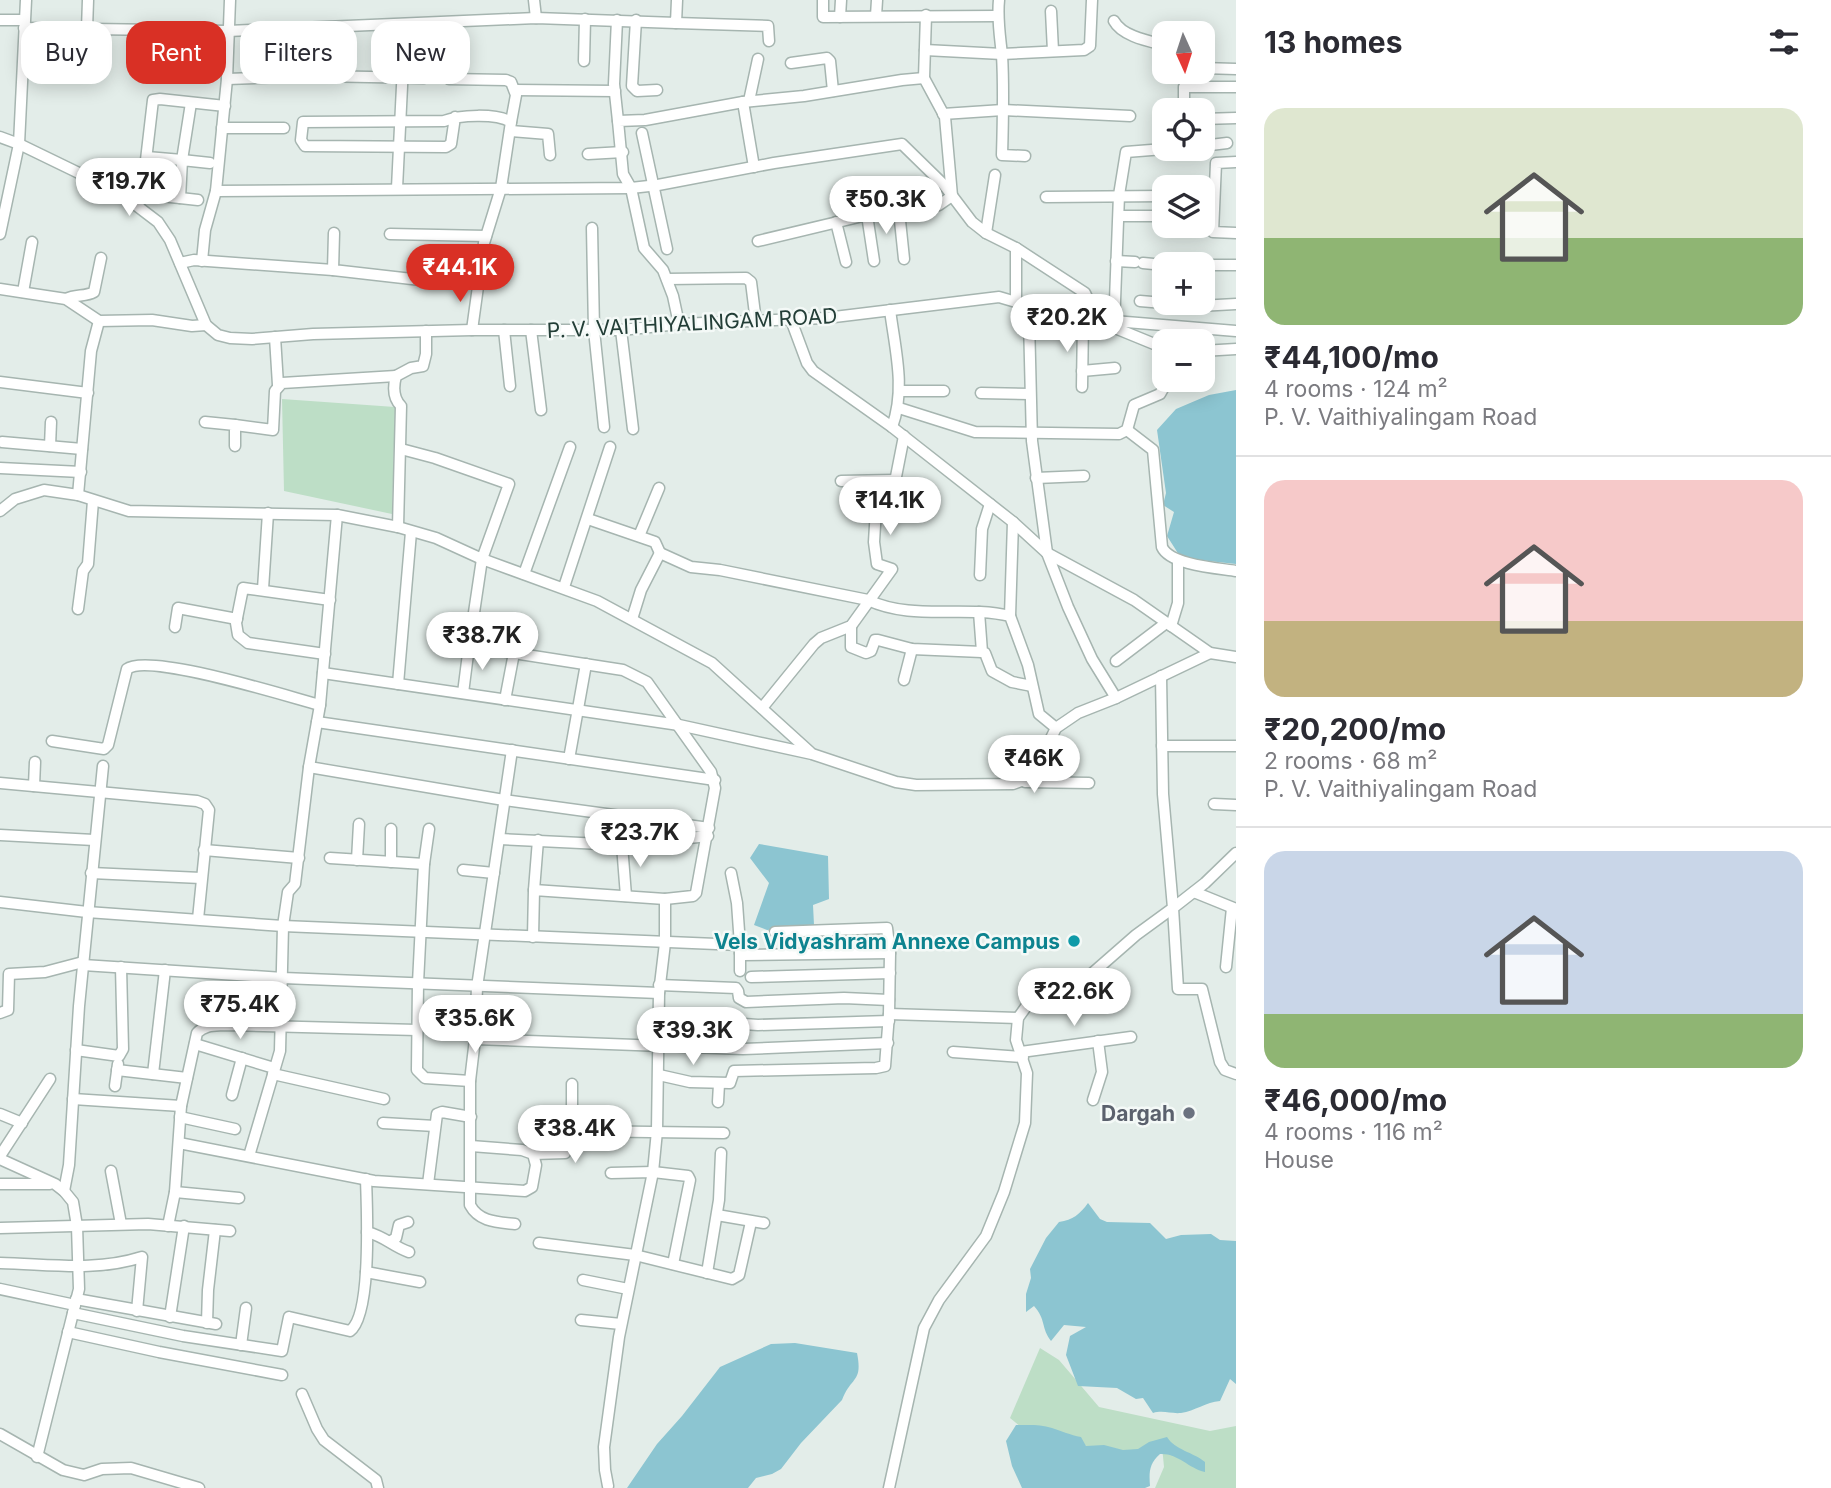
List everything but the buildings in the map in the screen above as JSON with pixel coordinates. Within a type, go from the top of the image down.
[{"type":"street","points":[[24,21],[26,0]]},
{"type":"street","points":[[87,21],[88,0]]},
{"type":"street","points":[[202,261],[205,230],[216,191],[227,79],[230,0]]},
{"type":"street","points":[[534,0],[536,18]]},
{"type":"street","points":[[676,23],[677,0]]},
{"type":"street","points":[[823,0],[823,17],[997,16]]},
{"type":"street","points":[[840,17],[841,0]]},
{"type":"street","points":[[876,16],[877,0]]},
{"type":"street","points":[[999,0],[997,16],[1002,54],[1002,155],[1026,156]]},
{"type":"street","points":[[925,50],[1002,54],[1084,50],[1090,46],[1093,0]]},
{"type":"street","points":[[1051,11],[1053,51]]},
{"type":"street","points":[[926,15],[925,78],[943,114],[952,196]]},
{"type":"street","points":[[470,21],[536,18],[768,26],[769,41]]},
{"type":"street","points":[[584,61],[585,19]]},
{"type":"street","points":[[0,20],[21,24]]},
{"type":"street","points":[[617,20],[615,91],[624,174],[631,188],[644,247],[667,279],[674,296],[679,324]]},
{"type":"street","points":[[636,20],[632,86],[637,91],[657,90]]},
{"type":"street","points":[[1114,20],[1120,29],[1152,42]]},
{"type":"street","points":[[228,31],[371,26]]},
{"type":"street","points":[[791,64],[828,58],[832,92]]},
{"type":"street","points":[[754,167],[746,101],[758,59]]},
{"type":"street","points":[[1215,68],[1236,69]]},
{"type":"street","points":[[227,79],[371,77]]},
{"type":"street","points":[[618,121],[645,120],[746,101],[925,78]]},
{"type":"street","points":[[470,79],[506,80],[511,82],[515,90],[501,188],[486,236],[472,330]]},
{"type":"street","points":[[0,234],[4,190],[19,144],[22,84]]},
{"type":"street","points":[[397,188],[403,84]]},
{"type":"street","points":[[1184,98],[1184,87],[1236,87]]},
{"type":"street","points":[[515,90],[615,91]]},
{"type":"street","points":[[206,325],[165,232],[140,200],[153,100],[225,106]]},
{"type":"street","points":[[180,198],[182,160],[191,103]]},
{"type":"street","points":[[943,114],[1003,110],[1130,116]]},
{"type":"street","points":[[455,117],[449,146],[305,146],[301,140],[303,122],[400,122],[444,121],[455,117],[501,118],[511,126],[548,134],[550,155]]},
{"type":"street","points":[[1215,119],[1236,118]]},
{"type":"street","points":[[222,128],[285,128]]},
{"type":"street","points":[[642,133],[667,249]]},
{"type":"street","points":[[0,137],[140,200],[198,200]]},
{"type":"street","points":[[216,191],[631,188],[902,144],[944,185],[972,222],[1085,293],[1098,321]]},
{"type":"street","points":[[1215,145],[1227,144]]},
{"type":"street","points":[[1114,324],[1119,195],[1126,152],[1152,150]]},
{"type":"street","points":[[588,154],[623,152]]},
{"type":"street","points":[[147,157],[210,163]]},
{"type":"street","points":[[1236,162],[1216,163],[1213,232],[1236,233]]},
{"type":"street","points":[[986,233],[995,175]]},
{"type":"street","points":[[758,241],[867,215],[929,208],[952,196]]},
{"type":"street","points":[[1046,197],[1152,196]]},
{"type":"street","points":[[900,211],[905,259]]},
{"type":"street","points":[[867,215],[874,261]]},
{"type":"street","points":[[1119,216],[1152,216]]},
{"type":"street","points":[[836,222],[846,262]]},
{"type":"street","points":[[592,228],[594,330],[604,427]]},
{"type":"street","points":[[333,270],[334,233]]},
{"type":"street","points":[[390,234],[486,236]]},
{"type":"street","points":[[23,292],[32,242]]},
{"type":"street","points":[[1016,248],[1016,302],[1028,320],[1032,431],[1047,553],[1092,659],[1116,698]]},
{"type":"street","points":[[66,299],[76,294],[87,296],[94,292],[101,258]]},
{"type":"street","points":[[180,263],[202,261],[333,270],[447,283],[478,282]]},
{"type":"street","points":[[1116,261],[1152,264]]},
{"type":"street","points":[[1215,265],[1236,265]]},
{"type":"street","points":[[667,279],[746,278],[751,282],[756,322]]},
{"type":"street","points":[[0,289],[66,299],[99,321],[91,351],[78,495]]},
{"type":"street","name":"P. V. VAITHIYALINGAM ROAD","points":[[99,321],[152,320],[192,326],[206,325],[218,335],[230,338],[472,330],[621,330],[679,324],[791,320],[999,297],[1016,302]]},
{"type":"street","points":[[1140,300],[1199,306],[1236,304]]},
{"type":"street","points":[[890,310],[900,391],[899,408],[892,427]]},
{"type":"street","points":[[791,320],[807,363],[813,371],[904,436],[1013,522],[1047,553],[1133,600],[1210,653],[1236,657]]},
{"type":"street","points":[[1028,320],[1098,321],[1236,331]]},
{"type":"street","points":[[1082,387],[1083,321]]},
{"type":"street","points":[[1114,324],[1152,342]]},
{"type":"street","points":[[504,330],[510,386]]},
{"type":"street","points":[[531,330],[541,410]]},
{"type":"street","points":[[621,330],[633,429]]},
{"type":"street","points":[[278,385],[396,376],[411,368],[423,366],[426,331]]},
{"type":"street","points":[[205,422],[273,430],[275,391],[278,385],[275,337]]},
{"type":"street","points":[[1215,350],[1236,349]]},
{"type":"street","points":[[1082,371],[1115,368]]},
{"type":"street","points":[[396,376],[393,386],[401,406],[398,527]]},
{"type":"street","points":[[0,382],[88,393]]},
{"type":"street","points":[[900,391],[944,391]]},
{"type":"street","points":[[899,408],[975,432],[1119,434],[1126,430],[1134,405],[1161,392]]},
{"type":"street","points":[[981,393],[1031,394]]},
{"type":"street","points":[[50,446],[51,422]]},
{"type":"street","points":[[234,425],[235,446]]},
{"type":"street","points":[[1126,430],[1153,450],[1162,547],[1166,555],[1178,560],[1236,571]]},
{"type":"street","points":[[853,506],[876,509],[892,497],[904,436]]},
{"type":"street","points":[[2,442],[82,449]]},
{"type":"street","points":[[524,573],[570,447]]},
{"type":"street","points":[[564,587],[611,447]]},
{"type":"street","points":[[401,449],[435,457],[509,484],[482,559],[463,694]]},
{"type":"street","points":[[0,468],[81,472]]},
{"type":"street","points":[[1036,478],[1084,477]]},
{"type":"street","points":[[841,481],[895,480]]},
{"type":"street","points":[[639,536],[660,488]]},
{"type":"street","points":[[0,511],[15,499],[44,490],[78,495],[129,511],[337,515],[398,527],[436,538],[482,559],[597,601],[712,663],[812,754]]},
{"type":"street","points":[[78,609],[83,571],[88,564],[93,501]]},
{"type":"street","points":[[980,575],[982,529],[990,504]]},
{"type":"street","points":[[762,708],[814,644],[821,638],[850,626],[892,569],[877,564],[874,541],[876,509]]},
{"type":"street","points":[[263,589],[268,513]]},
{"type":"street","points":[[249,1156],[280,1051],[283,926],[288,892],[295,884],[309,767],[320,705],[337,515]]},
{"type":"street","points":[[588,519],[655,542],[660,553],[691,567],[720,570],[868,600],[889,608],[992,612],[1010,617]]},
{"type":"street","points":[[1013,522],[1010,617],[1028,665],[1040,714],[1056,728]]},
{"type":"street","points":[[398,684],[411,532]]},
{"type":"street","points":[[632,620],[641,590],[660,553]]},
{"type":"street","points":[[1116,661],[1168,624],[1178,603],[1178,560]]},
{"type":"street","points":[[325,654],[248,643],[238,635],[237,619],[243,588],[330,600]]},
{"type":"street","points":[[175,627],[178,608],[237,619]]},
{"type":"street","points":[[979,612],[982,652]]},
{"type":"street","points":[[850,626],[851,647],[866,653],[871,651],[874,640],[912,649],[982,652],[998,677],[1032,686]]},
{"type":"street","points":[[469,646],[623,670],[648,682],[715,780],[709,832],[696,893],[693,896],[664,899],[534,890]]},
{"type":"street","points":[[904,680],[912,649]]},
{"type":"street","points":[[505,700],[514,653]]},
{"type":"street","points":[[1025,782],[1036,771],[1056,728],[1078,713],[1210,653]]},
{"type":"street","points":[[52,741],[104,749],[108,745],[127,669],[132,665],[146,664],[191,671],[320,705]]},
{"type":"street","points":[[569,759],[586,664]]},
{"type":"street","points":[[323,673],[679,725],[812,754],[896,782],[916,785],[1089,783]]},
{"type":"street","points":[[1161,676],[1163,794],[1178,989],[1202,989],[1220,1062],[1225,1070],[1236,1074]]},
{"type":"street","points":[[317,722],[715,780]]},
{"type":"street","points":[[1162,746],[1236,747]]},
{"type":"street","points":[[512,750],[477,987],[470,1081],[469,1186],[470,1205],[474,1213],[485,1220],[515,1224]]},
{"type":"street","points":[[34,786],[36,762]]},
{"type":"street","points":[[60,1187],[69,1165],[87,912],[103,766]]},
{"type":"street","points":[[309,767],[709,832]]},
{"type":"street","points":[[0,783],[197,801],[205,804],[209,810],[198,919]]},
{"type":"street","points":[[1214,804],[1236,805]]},
{"type":"street","points":[[357,860],[359,824]]},
{"type":"street","points":[[391,829],[391,862]]},
{"type":"street","points":[[429,829],[424,864],[423,931],[418,983],[417,1070],[425,1078],[470,1081]]},
{"type":"street","points":[[500,839],[622,845],[709,832]]},
{"type":"street","points":[[0,835],[94,840]]},
{"type":"street","points":[[533,937],[538,840]]},
{"type":"street","points":[[622,845],[626,896]]},
{"type":"street","points":[[204,850],[299,858]]},
{"type":"street","points":[[892,1487],[923,1328],[939,1300],[986,1236],[1004,1192],[1025,1123],[1027,1073],[1016,1040],[1018,1018],[1028,1004],[1080,984],[1136,934],[1194,892],[1236,853]]},
{"type":"street","points":[[330,858],[424,864]]},
{"type":"street","points":[[463,870],[494,873]]},
{"type":"street","points":[[91,873],[201,878]]},
{"type":"street","points":[[731,873],[737,903],[740,949],[746,974],[890,973]]},
{"type":"street","points":[[1194,892],[1234,908],[1226,967]]},
{"type":"street","points":[[608,1486],[604,1447],[621,1324],[653,1172],[657,1131],[658,1018],[665,943],[664,899]]},
{"type":"street","points":[[0,902],[87,912],[283,926],[665,943],[740,949]]},
{"type":"street","points":[[659,1075],[690,1082],[719,1084],[730,1083],[734,1071],[882,1067],[886,1064],[890,973],[887,928],[775,932]]},
{"type":"street","points":[[740,949],[743,955],[890,953]]},
{"type":"street","points":[[0,1013],[8,1010],[4,973],[44,972],[83,963],[283,978],[477,987],[736,988],[739,998],[746,1002],[832,998],[889,1000]]},
{"type":"street","points":[[115,1086],[122,1049],[121,967]]},
{"type":"street","points":[[153,1074],[165,970]]},
{"type":"street","points":[[658,1018],[758,1025],[889,1018],[1018,1018]]},
{"type":"street","points":[[168,1226],[175,1192],[181,1112],[197,1033],[208,1026],[417,1030]]},
{"type":"street","points":[[953,1052],[1022,1054],[1131,1037]]},
{"type":"street","points":[[475,1039],[743,1049],[888,1043]]},
{"type":"street","points":[[1093,1100],[1102,1072],[1098,1041]]},
{"type":"street","points":[[195,1044],[242,1058],[273,1071],[384,1099]]},
{"type":"street","points":[[76,1050],[119,1056]]},
{"type":"street","points":[[232,1095],[242,1058]]},
{"type":"street","points":[[117,1070],[187,1078]]},
{"type":"street","points":[[37,1457],[75,1306],[79,1268],[77,1226],[72,1202],[60,1187],[0,1157],[50,1079]]},
{"type":"street","points":[[471,1146],[522,1150],[533,1154],[565,1153],[574,1129],[572,1084]]},
{"type":"street","points":[[718,1102],[719,1084]]},
{"type":"street","points":[[73,1099],[181,1112],[236,1129]]},
{"type":"street","points":[[429,1184],[435,1126],[440,1113],[471,1117]]},
{"type":"street","points":[[0,1114],[22,1123]]},
{"type":"street","points":[[383,1123],[435,1126]]},
{"type":"street","points":[[574,1129],[724,1133]]},
{"type":"street","points":[[179,1143],[366,1179],[529,1190],[536,1165],[533,1154]]},
{"type":"street","points":[[707,1273],[717,1215],[721,1153]]},
{"type":"street","points":[[111,1171],[121,1224]]},
{"type":"street","points":[[611,1173],[653,1172],[685,1175],[690,1180],[673,1264]]},
{"type":"street","points":[[0,1289],[75,1306],[183,1336],[282,1351],[289,1317],[351,1331],[358,1322],[366,1272],[366,1179]]},
{"type":"street","points":[[0,1184],[60,1187]]},
{"type":"street","points":[[175,1192],[239,1198]]},
{"type":"street","points":[[717,1215],[764,1223]]},
{"type":"street","points":[[391,1241],[396,1238],[398,1225],[408,1222]]},
{"type":"street","points":[[539,1242],[635,1255],[732,1279],[740,1275],[751,1222]]},
{"type":"street","points":[[0,1228],[121,1224],[230,1231]]},
{"type":"street","points":[[170,1317],[184,1226]]},
{"type":"street","points":[[75,1306],[137,1311],[212,1324],[208,1290],[215,1230]]},
{"type":"street","points":[[367,1232],[391,1241],[396,1248],[409,1252]]},
{"type":"street","points":[[0,1263],[79,1268],[121,1264],[142,1256],[137,1311]]},
{"type":"street","points":[[366,1272],[420,1283]]},
{"type":"street","points":[[583,1280],[628,1289]]},
{"type":"street","points":[[241,1345],[246,1308]]},
{"type":"street","points":[[581,1320],[621,1324]]},
{"type":"street","points":[[68,1332],[282,1375]]},
{"type":"street","points":[[302,1394],[324,1440],[376,1480],[377,1488]]},
{"type":"street","points":[[0,1434],[63,1470],[84,1475],[102,1469],[131,1468],[199,1488]]},
{"type":"green space","points":[[282,399],[395,407],[392,514],[284,491]]},
{"type":"green space","points":[[1040,1348],[1059,1360],[1099,1407],[1210,1431],[1236,1426],[1236,1488],[1155,1488],[1164,1467],[1162,1446],[1127,1456],[1026,1431],[1010,1418]]},
{"type":"water","points":[[1236,390],[1236,564],[1181,558],[1167,536],[1174,512],[1163,505],[1166,493],[1157,430],[1176,409],[1209,395]]},
{"type":"water","points":[[759,844],[828,856],[829,899],[813,905],[814,925],[767,930],[754,925],[769,883],[750,858]]},
{"type":"water","points":[[1088,1203],[1100,1219],[1107,1222],[1150,1223],[1166,1239],[1181,1235],[1211,1234],[1220,1240],[1236,1241],[1236,1384],[1230,1379],[1220,1401],[1181,1413],[1153,1413],[1143,1398],[1136,1399],[1117,1388],[1078,1386],[1066,1355],[1070,1336],[1086,1327],[1064,1325],[1051,1341],[1034,1306],[1026,1312],[1030,1269],[1046,1238],[1059,1222],[1076,1216]]},
{"type":"water","points":[[795,1343],[857,1353],[858,1370],[842,1400],[801,1443],[781,1469],[756,1478],[748,1488],[627,1488],[657,1444],[720,1367],[771,1344]]},
{"type":"water","points":[[1016,1425],[1048,1427],[1081,1437],[1086,1446],[1104,1445],[1123,1450],[1138,1449],[1149,1442],[1167,1437],[1175,1445],[1205,1462],[1205,1472],[1172,1456],[1160,1454],[1150,1468],[1150,1486],[1145,1488],[1022,1488],[1012,1466],[1006,1441]]},
{"type":"place","name":"Vels Vidyashram Annexe Campus","points":[[1074,941]]},
{"type":"place","name":"Dargah","points":[[1189,1113]]}]
